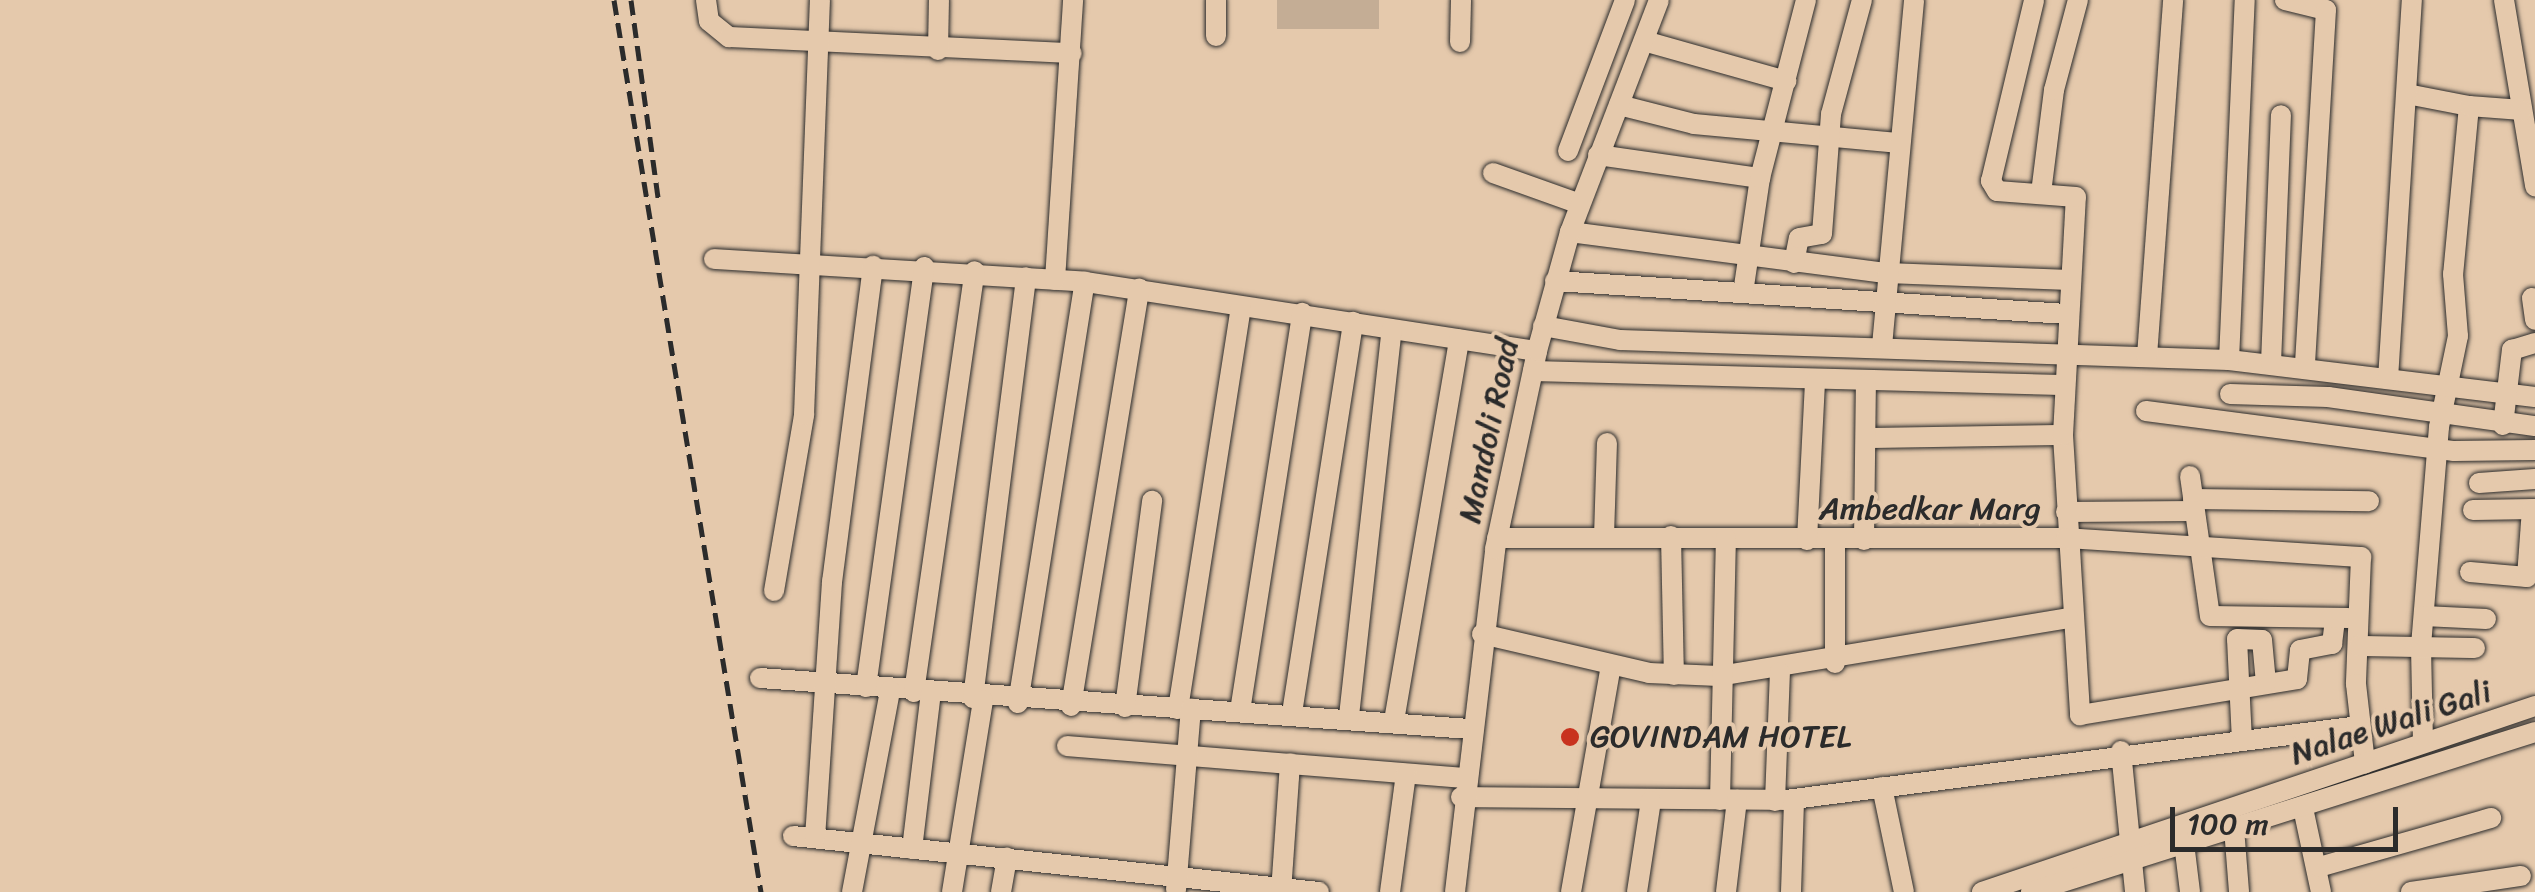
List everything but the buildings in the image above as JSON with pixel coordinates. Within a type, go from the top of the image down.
[{"type":"street","points":[[706,0],[709,21],[729,37],[817,46],[1072,53]]},
{"type":"street","points":[[774,591],[804,416],[813,263],[820,0]]},
{"type":"street","points":[[938,50],[940,0]]},
{"type":"street","points":[[1055,280],[1073,0]]},
{"type":"street","points":[[1216,0],[1216,36]]},
{"type":"street","points":[[1460,42],[1461,0]]},
{"type":"street","points":[[1568,150],[1625,0]]},
{"type":"street","name":"Mandoli Road","points":[[1455,892],[1462,787],[1482,634],[1497,538],[1543,326],[1570,232],[1659,0]]},
{"type":"street","points":[[1742,293],[1760,178],[1806,0]]},
{"type":"street","points":[[1794,263],[1799,238],[1822,234],[1827,140],[1862,0]]},
{"type":"street","points":[[1882,346],[1914,0]]},
{"type":"street","points":[[2034,0],[1991,181],[1998,191],[2076,197],[2062,385],[2068,618],[2080,714],[2299,678],[2300,650],[2332,644],[2336,619]]},
{"type":"street","points":[[2041,193],[2054,90],[2078,0]]},
{"type":"street","points":[[2147,356],[2173,0]]},
{"type":"street","points":[[2229,360],[2245,0]]},
{"type":"street","points":[[2285,0],[2326,10],[2305,366]]},
{"type":"street","points":[[2388,379],[2412,0]]},
{"type":"street","points":[[2504,0],[2535,186]]},
{"type":"street","points":[[1644,41],[1786,80]]},
{"type":"street","points":[[2406,94],[2469,106],[2522,110]]},
{"type":"street","points":[[1619,105],[1771,134],[1898,143]]},
{"type":"street","points":[[2424,744],[2420,647],[2448,386],[2469,106]]},
{"type":"street","points":[[2270,363],[2281,115]]},
{"type":"street","points":[[1598,155],[1760,178]]},
{"type":"street","points":[[1493,172],[1580,204]]},
{"type":"street","points":[[1570,232],[1888,273],[2070,280]]},
{"type":"street","points":[[714,259],[924,267],[1085,282],[1302,312],[1458,340],[1535,361],[1815,383],[2062,385]]},
{"type":"street","points":[[815,838],[822,679],[874,266]]},
{"type":"street","points":[[866,687],[924,267]]},
{"type":"street","points":[[912,849],[922,693],[975,271]]},
{"type":"street","points":[[952,892],[963,854],[1026,277]]},
{"type":"street","points":[[1555,281],[2066,314]]},
{"type":"street","points":[[1018,703],[1085,282]]},
{"type":"street","points":[[1071,706],[1139,289]]},
{"type":"street","points":[[2532,298],[2535,320]]},
{"type":"street","points":[[1176,885],[1186,756],[1184,709],[1240,306]]},
{"type":"street","points":[[1240,711],[1302,312]]},
{"type":"street","points":[[1292,713],[1353,322]]},
{"type":"street","points":[[1543,326],[1602,339],[2229,360],[2535,396]]},
{"type":"street","points":[[1350,716],[1392,329]]},
{"type":"street","points":[[1394,721],[1458,340]]},
{"type":"street","points":[[2503,425],[2513,348],[2535,343]]},
{"type":"street","points":[[1807,540],[1815,383]]},
{"type":"street","points":[[1864,540],[1866,384]]},
{"type":"street","points":[[2230,394],[2535,426]]},
{"type":"street","points":[[2146,410],[2440,448],[2535,450]]},
{"type":"street","points":[[1866,438],[2064,435]]},
{"type":"street","points":[[1604,537],[1607,442]]},
{"type":"street","points":[[2190,476],[2210,616],[2360,618],[2358,726],[2365,763]]},
{"type":"street","points":[[2479,483],[2535,478]]},
{"type":"street","points":[[1125,706],[1152,501]]},
{"type":"street","points":[[2066,512],[2369,501]]},
{"type":"street","points":[[2470,572],[2527,577],[2534,508],[2473,510]]},
{"type":"street","points":[[1672,536],[1674,675]]},
{"type":"street","name":"Ambedkar Marg","points":[[1497,538],[2066,538],[2362,558],[2360,618]]},
{"type":"street","points":[[1726,538],[1719,676],[1728,800],[1726,892]]},
{"type":"street","points":[[1835,540],[1835,663]]},
{"type":"street","points":[[2424,616],[2486,619]]},
{"type":"street","points":[[1482,634],[1612,666],[1674,675],[1719,676],[1835,663],[2068,618]]},
{"type":"street","points":[[2242,741],[2236,639],[2262,640],[2266,683]]},
{"type":"street","points":[[2358,646],[2476,648]]},
{"type":"street","points":[[1571,892],[1584,797],[1612,666]]},
{"type":"street","points":[[1780,672],[1791,892]]},
{"type":"street","points":[[760,678],[822,679],[890,691],[1018,703],[1350,716],[1469,729]]},
{"type":"street","points":[[852,892],[890,691]]},
{"type":"street","name":"Nalae Wali Gali","points":[[1982,892],[2131,850],[2365,763],[2535,706]]},
{"type":"street","points":[[1067,746],[1406,774],[1462,787],[1584,797],[1785,800],[2120,751],[2358,726]]},
{"type":"street","points":[[2031,892],[2131,850],[2184,843],[2535,732]]},
{"type":"street","points":[[2120,751],[2135,892]]},
{"type":"street","points":[[1281,891],[1290,763]]},
{"type":"street","points":[[1390,892],[1406,774]]},
{"type":"street","points":[[1882,787],[1904,892]]},
{"type":"street","points":[[1637,892],[1651,801]]},
{"type":"street","points":[[2303,808],[2319,867],[2321,892]]},
{"type":"street","points":[[2319,867],[2491,818]]},
{"type":"street","points":[[2234,828],[2240,892]]},
{"type":"street","points":[[793,836],[1007,858],[1176,885],[1319,892]]},
{"type":"street","points":[[2184,843],[2190,892]]},
{"type":"street","points":[[1001,892],[1007,858]]},
{"type":"street","points":[[2411,892],[2521,876]]},
{"type":"shaded area","points":[[1277,0],[1379,0],[1379,29],[1277,29]]},
{"type":"railway","points":[[614,0],[761,892]]},
{"type":"railway","points":[[631,0],[658,198]]},
{"type":"place","name":"GOVINDAM HOTEL","points":[[1570,737]]}]
